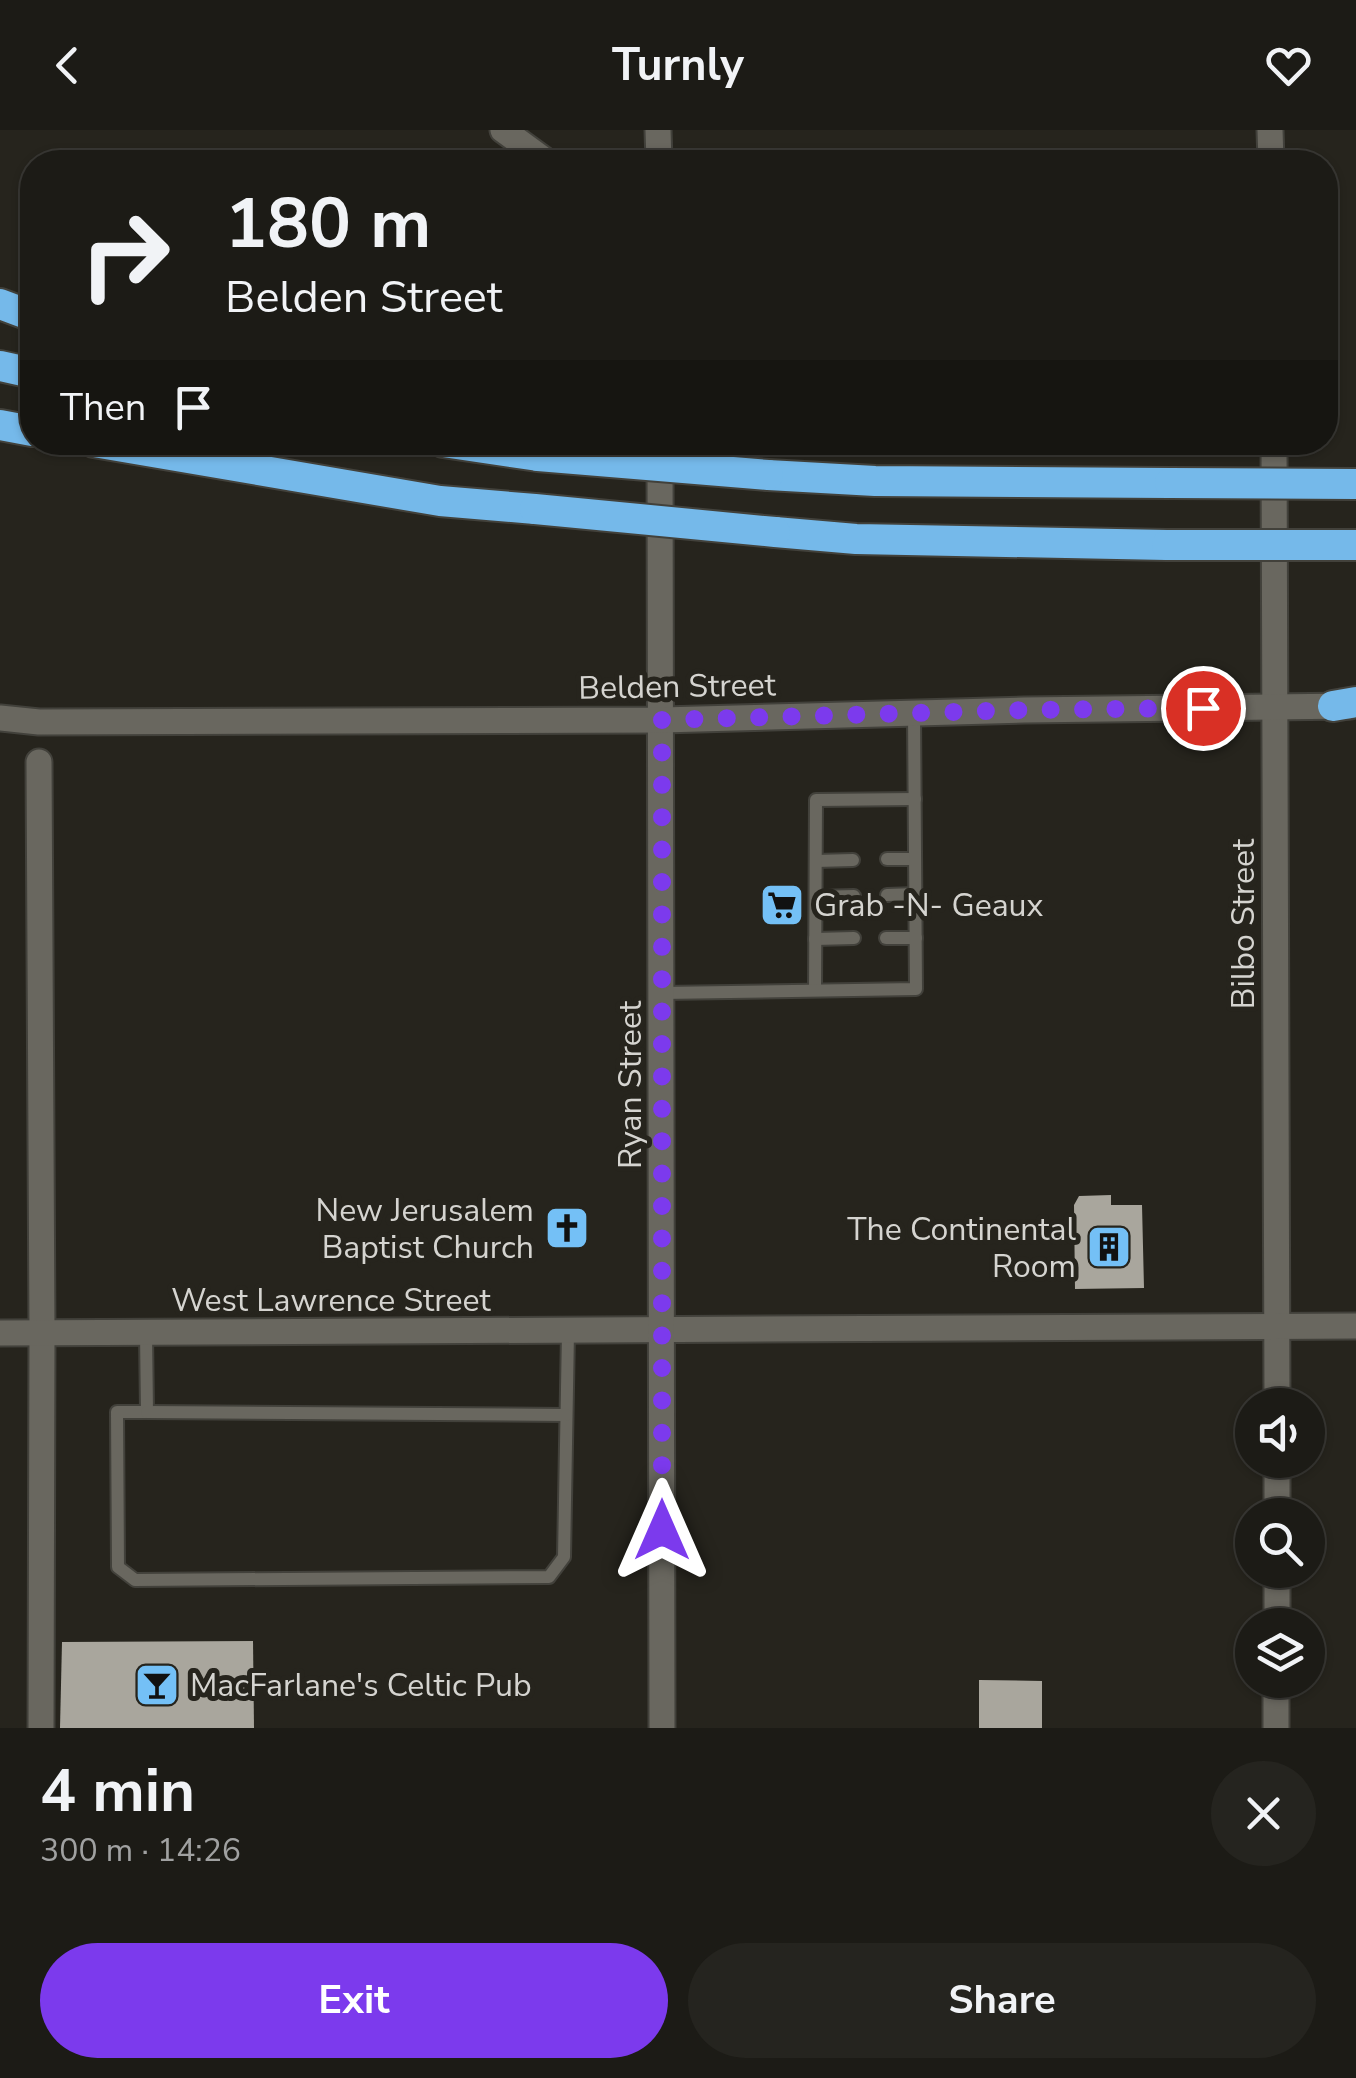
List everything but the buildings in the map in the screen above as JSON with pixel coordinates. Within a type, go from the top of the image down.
[{"type":"highway","points":[[170,455],[440,501],[856,539],[1356,546]]},
{"type":"highway","points":[[531,455],[893,482],[1356,484]]},
{"type":"street","points":[[503,130],[530,150]]},
{"type":"street","name":"Ryan Street","points":[[660,455],[662,1728]]},
{"type":"street","name":"Bilbo Street","points":[[1274,455],[1277,1388]]},
{"type":"street","name":"Belden Street","points":[[0,718],[38,722],[662,720],[1348,705]]},
{"type":"street","points":[[38,762],[40,1728]]},
{"type":"street","name":"West Lawrence Street","points":[[0,1334],[1356,1326]]},
{"type":"street","points":[[1276,1698],[1276,1728]]},
{"type":"lane","points":[[662,994],[916,989],[914,713]]},
{"type":"lane","points":[[815,990],[816,800],[915,799]]},
{"type":"lane","points":[[887,859],[915,859]]},
{"type":"lane","points":[[816,861],[853,860]]},
{"type":"lane","points":[[887,895],[916,894]]},
{"type":"lane","points":[[816,897],[854,896]]},
{"type":"lane","points":[[815,939],[854,938]]},
{"type":"lane","points":[[886,938],[916,938]]},
{"type":"lane","points":[[566,1415],[116,1412],[118,1568],[135,1580],[549,1578],[564,1557],[568,1332]]},
{"type":"lane","points":[[146,1333],[147,1412]]},
{"type":"place","name":"Grab -N- Geaux","points":[[782,905]]},
{"type":"place","name":"New Jerusalem Baptist Church","points":[[567,1228]]},
{"type":"place","name":"The Continental Room","points":[[1109,1247]]},
{"type":"place","name":"MacFarlane's Celtic Pub","points":[[157,1685]]},
{"type":"route","points":[[662,1530],[662,720],[1203,708]]}]
